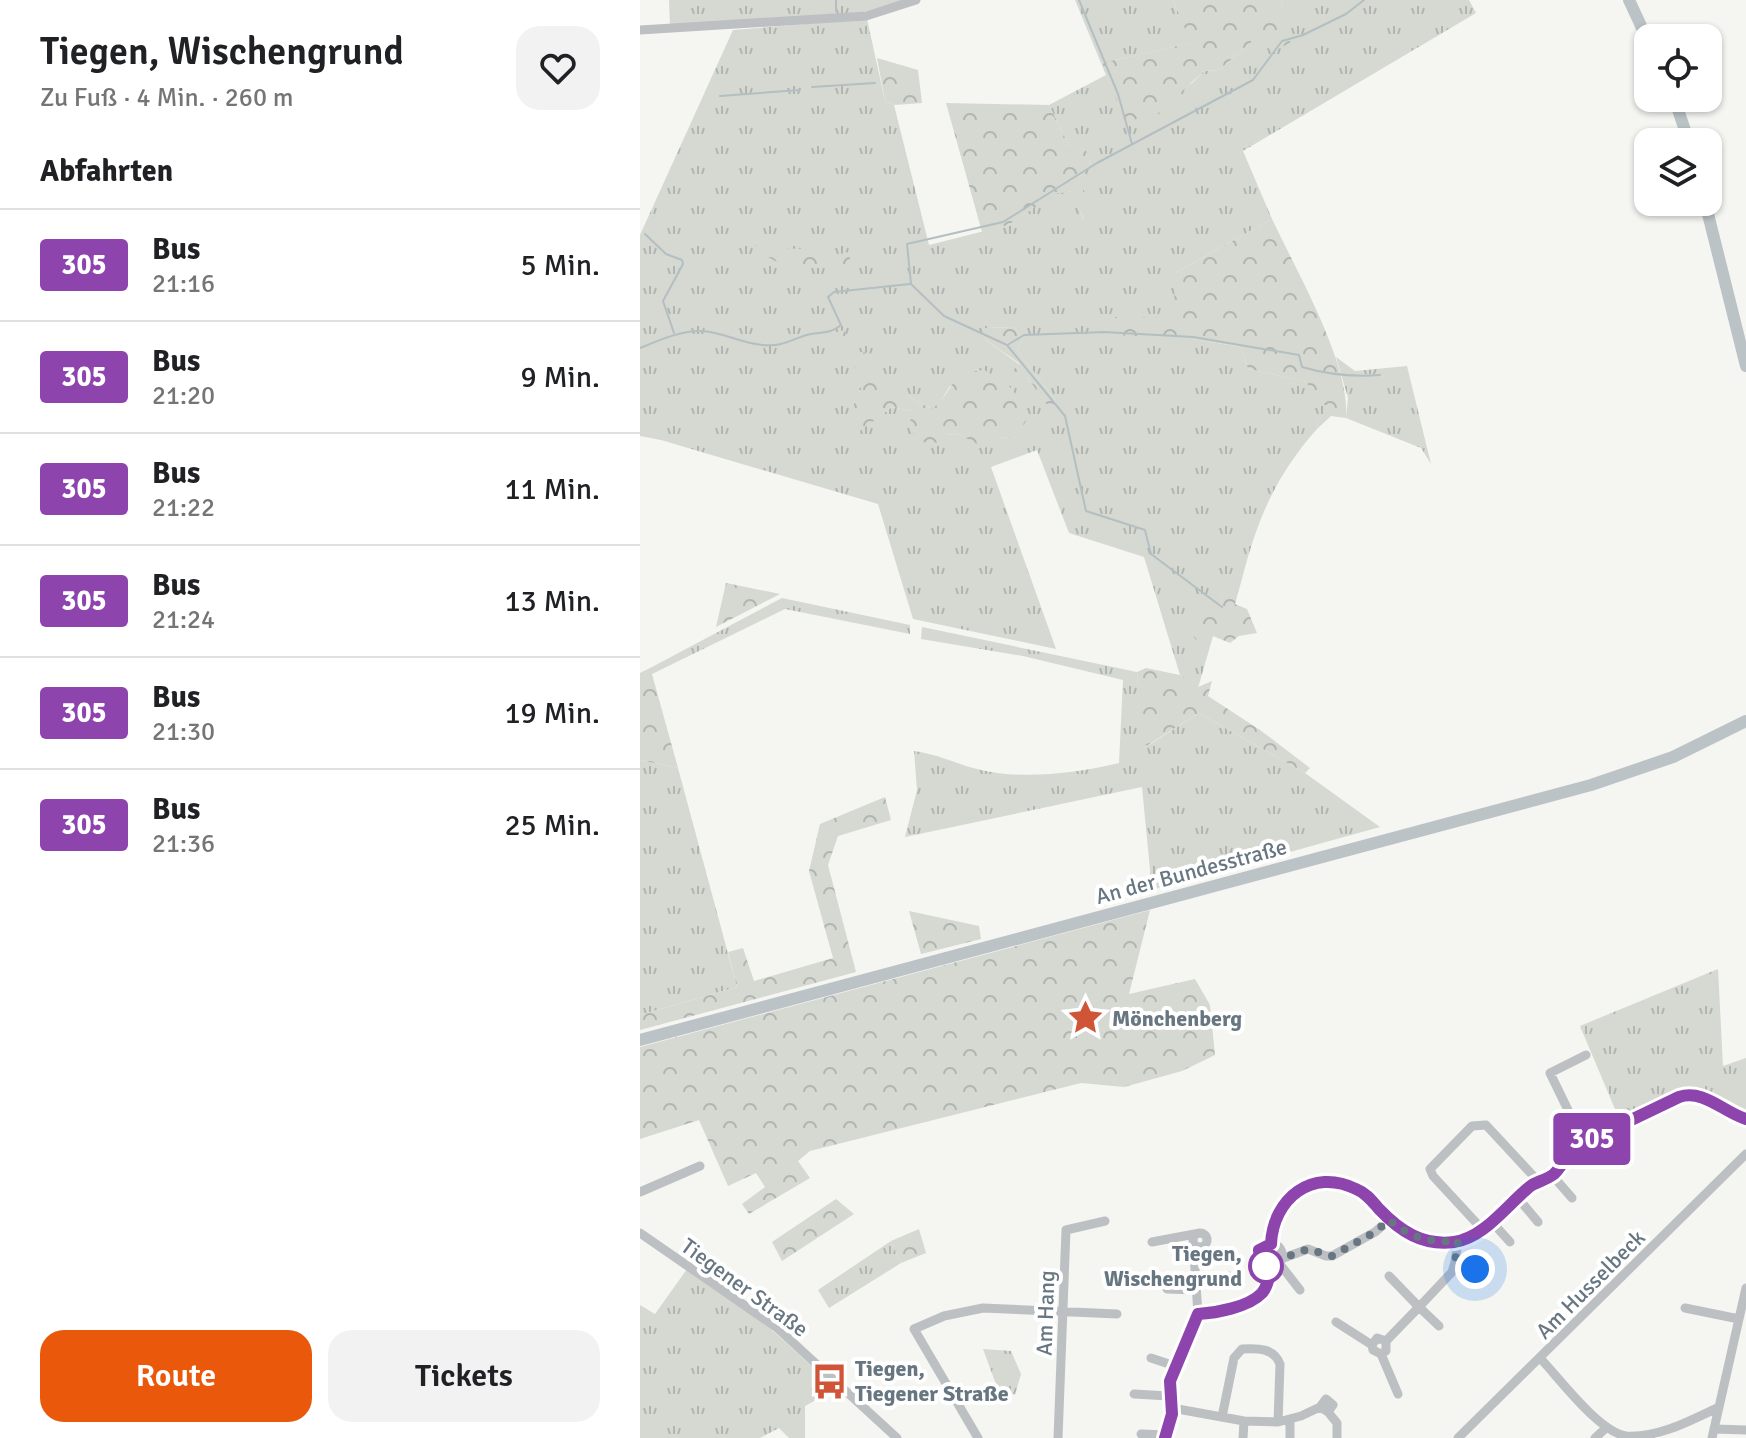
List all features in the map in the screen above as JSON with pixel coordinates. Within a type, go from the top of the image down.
[{"type":"main road","points":[[1629,0],[1640,24]]},
{"type":"main road","points":[[1708,216],[1746,366]]},
{"type":"main road","name":"An der Bundesstraße","points":[[640,1040],[1591,785],[1673,757],[1746,721]]},
{"type":"street","points":[[640,30],[866,16],[916,0]]},
{"type":"street","points":[[1584,1143],[1550,1073],[1586,1055]]},
{"type":"street","points":[[1271,1244],[1272,1227],[1280,1208],[1298,1191],[1321,1183],[1355,1188],[1368,1196],[1389,1220],[1412,1236],[1429,1242],[1458,1241],[1492,1222],[1517,1197],[1552,1175],[1567,1154],[1584,1143],[1689,1094],[1702,1096],[1731,1115],[1746,1119]]},
{"type":"street","points":[[1482,1229],[1430,1169],[1472,1126],[1486,1125],[1538,1181]]},
{"type":"street","name":"Am Husselbeck","points":[[1458,1438],[1746,1154]]},
{"type":"street","points":[[640,1192],[700,1166]]},
{"type":"street","points":[[1552,1175],[1572,1198]]},
{"type":"street","points":[[1517,1197],[1538,1222]]},
{"type":"street","points":[[1271,1244],[1263,1247],[1258,1255],[1261,1263],[1277,1263],[1308,1249],[1332,1256],[1375,1232],[1389,1220]]},
{"type":"street","name":"Am Hang","points":[[1058,1438],[1066,1230],[1105,1221]]},
{"type":"street","points":[[1492,1222],[1510,1242]]},
{"type":"street","name":"Tiegener Straße","points":[[640,1233],[776,1327],[897,1438]]},
{"type":"street","points":[[1141,1434],[1165,1437],[1172,1408],[1170,1381],[1198,1314],[1196,1236],[1152,1242]]},
{"type":"street","points":[[1381,1354],[1386,1351],[1386,1341],[1452,1272],[1458,1241]]},
{"type":"street","points":[[1198,1314],[1255,1298],[1266,1286],[1281,1250],[1271,1244]]},
{"type":"street","points":[[1455,1262],[1475,1269],[1485,1279]]},
{"type":"street","points":[[1277,1263],[1300,1290]]},
{"type":"street","points":[[1167,1289],[1196,1287],[1229,1276]]},
{"type":"street","points":[[1389,1276],[1439,1326]]},
{"type":"street","points":[[1746,1288],[1714,1433],[1746,1430]]},
{"type":"street","points":[[978,1438],[914,1329],[964,1310],[983,1308],[1117,1314]]},
{"type":"street","points":[[1685,1308],[1739,1319]]},
{"type":"street","points":[[1336,1322],[1381,1354],[1398,1394]]},
{"type":"street","points":[[1372,1345],[1377,1338],[1386,1341]]},
{"type":"street","points":[[1222,1417],[1234,1358],[1247,1348],[1272,1351],[1277,1356],[1280,1364],[1278,1422]]},
{"type":"street","points":[[1151,1358],[1175,1366]]},
{"type":"street","points":[[1540,1358],[1606,1428],[1626,1436],[1671,1430],[1719,1407]]},
{"type":"street","points":[[1134,1394],[1169,1396]]},
{"type":"street","points":[[1333,1396],[1322,1400],[1324,1409],[1337,1423],[1337,1438]]},
{"type":"street","points":[[1172,1408],[1244,1421],[1278,1422],[1324,1409]]},
{"type":"street","points":[[1243,1438],[1244,1421]]},
{"type":"street","points":[[1290,1421],[1290,1438]]},
{"type":"street","points":[[1595,1438],[1606,1428]]},
{"type":"green space","points":[[669,0],[904,0],[863,12],[670,27]]},
{"type":"green space","points":[[1075,0],[1173,0],[1192,43],[1101,63]]},
{"type":"green space","points":[[1173,0],[1283,0],[1280,11],[1292,14],[1290,43],[1272,52],[1258,36],[1219,70],[1204,71],[1155,116],[1125,121],[1101,63],[1191,43]]},
{"type":"green space","points":[[1283,0],[1469,0],[1476,13],[1243,151],[1272,219],[1175,273],[1193,339],[1241,347],[1248,369],[1308,382],[1329,405],[1317,429],[1291,463],[1271,497],[1255,534],[1243,575],[1217,582],[1223,598],[1198,688],[1180,675],[1144,557],[1069,533],[1037,450],[991,467],[1056,649],[913,619],[878,504],[640,436],[640,235],[733,30],[867,19],[885,101],[894,105],[929,245],[1008,225],[1055,193],[1073,191],[1084,221],[1079,177],[1091,164],[1084,149],[1069,146],[1049,105],[1106,75],[1126,121],[1192,83],[1204,71],[1219,70],[1259,35],[1280,11]],"holes":[[[1014,327],[1023,339],[1017,350],[1056,401],[1050,408],[1026,376],[1022,382],[1013,371],[1020,365],[983,338],[985,328]],[[898,385],[911,398],[932,409],[939,404],[950,386],[1016,437],[998,438],[985,447],[958,434],[945,435],[911,411],[892,407],[878,417],[850,425],[859,391]]]},
{"type":"green space","points":[[877,58],[918,70],[922,103],[894,105],[885,101]]},
{"type":"green space","points":[[946,103],[1049,105],[1069,146],[1085,148],[1091,165],[1079,177],[1094,218],[1085,222],[1072,191],[1055,194],[1008,225],[982,232]]},
{"type":"green space","points":[[1272,219],[1320,318],[1340,372],[1346,418],[1331,416],[1317,429],[1328,406],[1313,401],[1307,382],[1248,369],[1241,347],[1193,339],[1115,335],[1109,317],[1174,318],[1175,273]]},
{"type":"green space","points":[[762,241],[784,248],[816,250],[829,258],[847,252],[852,263],[834,268],[787,268],[753,248]]},
{"type":"green space","points":[[1014,327],[1023,339],[1017,350],[1056,401],[1050,409],[1027,377],[1022,383],[1012,371],[1020,364],[983,338],[984,328]]},
{"type":"green space","points":[[844,330],[854,351],[874,354],[876,365],[859,372],[827,335]]},
{"type":"green space","points":[[1336,357],[1355,371],[1407,366],[1431,464],[1421,448],[1346,418],[1348,398]]},
{"type":"green space","points":[[984,370],[1007,385],[1019,402],[1026,421],[1016,437],[998,438],[985,448],[958,434],[945,435],[943,443],[919,442],[910,428],[911,411],[892,407],[860,431],[850,425],[856,397],[870,382],[890,376],[911,398],[932,409],[957,379]]},
{"type":"green space","points":[[1243,575],[1235,604],[1247,609],[1257,633],[1239,636],[1230,643],[1213,636],[1202,643],[1195,639],[1185,615],[1208,603],[1216,614],[1223,598],[1216,581]]},
{"type":"green space","points":[[726,583],[780,594],[716,627]]},
{"type":"green space","points":[[782,598],[910,625],[910,634],[785,609],[652,674],[652,667]]},
{"type":"green space","points":[[922,627],[1137,672],[1142,745],[1149,745],[1199,713],[1305,773],[1380,827],[1152,890],[1142,787],[905,837],[917,790],[914,751],[981,770],[1015,775],[1068,772],[1119,763],[1123,680],[1023,656],[921,639]]},
{"type":"green space","points":[[652,667],[678,768],[640,760],[640,673]]},
{"type":"green space","points":[[1146,668],[1180,675],[1198,687],[1212,681],[1208,696],[1310,768],[1305,773],[1199,713],[1148,745],[1141,745],[1137,672]]},
{"type":"green space","points":[[640,760],[678,768],[737,987],[640,1015]]},
{"type":"green space","points":[[885,797],[891,820],[838,836],[828,865],[856,972],[640,1030],[640,1015],[737,987],[728,952],[743,948],[754,981],[833,958],[809,871],[820,824]]},
{"type":"green space","points":[[1150,910],[1129,994],[1195,979],[1210,1005],[1215,1055],[1182,1071],[1124,1087],[1081,1083],[810,1151],[798,1161],[810,1178],[749,1214],[742,1204],[765,1187],[756,1173],[728,1186],[699,1120],[640,1139],[640,1047]]},
{"type":"green space","points":[[909,911],[979,926],[981,939],[921,954]]},
{"type":"green space","points":[[1718,969],[1723,1066],[1746,1058],[1746,1113],[1734,1111],[1693,1091],[1672,1095],[1620,1121],[1580,1026]]},
{"type":"green space","points":[[836,1199],[854,1214],[782,1261],[772,1242]]},
{"type":"green space","points":[[919,1229],[926,1253],[901,1263],[891,1241]]},
{"type":"green space","points":[[891,1241],[901,1263],[829,1308],[818,1290]]},
{"type":"green space","points":[[687,1269],[762,1321],[837,1389],[805,1406],[805,1438],[789,1438],[779,1428],[760,1438],[640,1438],[640,1305],[655,1314]]},
{"type":"green space","points":[[983,1349],[1011,1351],[1021,1374],[1015,1395],[997,1387]]},
{"type":"waterway","points":[[836,0],[836,11]]},
{"type":"waterway","points":[[1079,0],[1118,94],[1132,144]]},
{"type":"waterway","points":[[1222,607],[1151,554],[1145,530],[1086,511],[1065,416],[1007,345],[944,316],[911,284],[907,244],[1003,222],[1097,163],[1253,80],[1282,41],[1303,35],[1346,14],[1364,0]]},
{"type":"waterway","points":[[812,87],[875,83]]},
{"type":"waterway","points":[[720,96],[800,90]]},
{"type":"waterway","points":[[645,234],[666,254],[682,260],[683,264],[663,301],[674,333]]},
{"type":"waterway","points":[[640,348],[693,331],[720,334],[756,344],[780,344],[831,331],[841,325],[828,297],[834,292],[910,284]]},
{"type":"waterway","points":[[1009,344],[1024,335],[1104,332],[1193,337],[1299,355],[1302,367],[1322,372],[1380,375]]},
{"type":"bus line","name":"305","points":[[1165,1438],[1172,1414],[1170,1381],[1190,1327],[1198,1314],[1246,1302],[1262,1292],[1271,1267],[1261,1263],[1259,1250],[1271,1244],[1272,1227],[1280,1208],[1298,1191],[1321,1183],[1355,1188],[1368,1196],[1389,1220],[1412,1236],[1429,1242],[1458,1241],[1492,1222],[1517,1197],[1552,1175],[1577,1146],[1679,1097],[1689,1094],[1702,1096],[1731,1115],[1746,1119]]},
{"type":"place","name":"Mönchenberg","points":[[1086,1018]]},
{"type":"place","name":"Tiegen, Wischengrund","points":[[1266,1266]]},
{"type":"place","name":"Tiegen, Tiegener Straße","points":[[829,1381]]},
{"type":"route","points":[[1266,1266],[1275,1266],[1281,1259],[1308,1249],[1332,1256],[1375,1232],[1389,1220],[1412,1236],[1429,1242],[1458,1241],[1455,1262],[1475,1269]]}]
